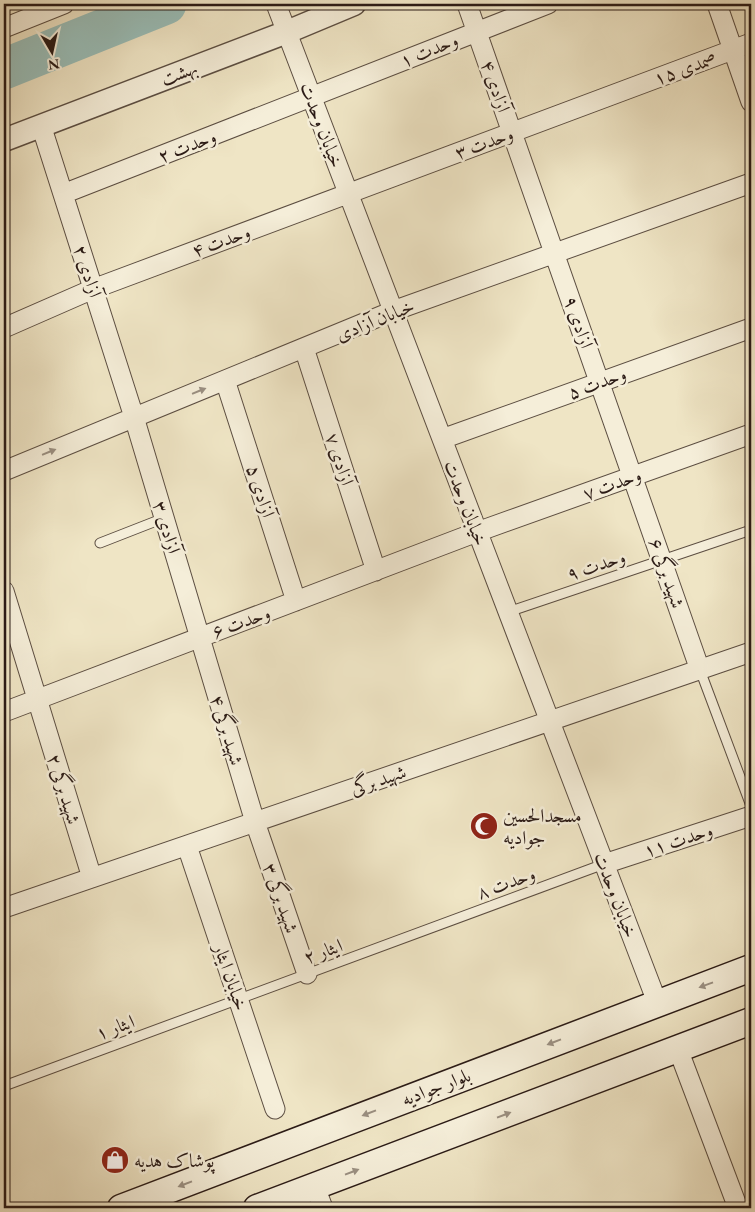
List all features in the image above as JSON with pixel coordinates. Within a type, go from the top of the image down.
[{"type":"main road","name":"بلوار جوادیه","points":[[121,1208],[657,1002],[751,968]]},
{"type":"main road","points":[[258,1208],[318,1197],[678,1048],[751,1021]]},
{"type":"street","points":[[5,25],[64,4]]},
{"type":"street","name":"بهشت","points":[[4,140],[287,32],[354,4]]},
{"type":"street","name":"آزادی ۴","points":[[467,4],[554,254]]},
{"type":"street","name":"وحدت ۱","points":[[311,97],[548,4]]},
{"type":"street","points":[[717,4],[751,102]]},
{"type":"street","name":"خیابان وحدت","points":[[277,8],[657,1002]]},
{"type":"street","name":"صمدی ۱۵","points":[[619,92],[751,43]]},
{"type":"street","name":"وحدت ۳","points":[[348,194],[619,92]]},
{"type":"street","name":"وحدت ۲","points":[[63,194],[311,97]]},
{"type":"street","name":"آزادی ۲","points":[[41,125],[134,417]]},
{"type":"street","name":"خیابان آزادی","points":[[4,471],[393,311],[751,183]]},
{"type":"street","name":"وحدت ۴","points":[[4,328],[93,289],[348,194]]},
{"type":"street","name":"آزادی ۹","points":[[554,254],[632,476]]},
{"type":"street","name":"وحدت ۵","points":[[442,439],[751,328]]},
{"type":"street","name":"آزادی ۷","points":[[304,348],[376,571]]},
{"type":"street","name":"آزادی ۵","points":[[225,380],[296,601]]},
{"type":"street","name":"آزادی ۳","points":[[134,417],[200,637]]},
{"type":"street","name":"وحدت ۷","points":[[478,532],[749,434]]},
{"type":"street","name":"شهید برگی ۶","points":[[632,476],[700,670]]},
{"type":"street","name":"وحدت ۶","points":[[4,712],[478,532]]},
{"type":"street","name":"شهید برگی ۲","points":[[4,595],[92,878]]},
{"type":"street","name":"شهید برگی ۴","points":[[200,637],[255,822]]},
{"type":"street","name":"شهید برگی","points":[[4,908],[751,652]]},
{"type":"street","name":"وحدت ۱۱","points":[[604,864],[751,816]]},
{"type":"street","name":"شهید برگی ۳","points":[[255,822],[307,974]]},
{"type":"street","name":"خیابان ایثار","points":[[187,846],[275,1109]]},
{"type":"street","points":[[678,1048],[738,1208]]},
{"type":"lane","points":[[100,543],[164,518]]},
{"type":"lane","name":"وحدت ۹","points":[[508,612],[751,530]]},
{"type":"lane","points":[[700,670],[751,806]]},
{"type":"lane","name":"وحدت ۸","points":[[418,933],[604,864]]},
{"type":"lane","name":"ایثار ۲","points":[[238,999],[418,933]]},
{"type":"lane","name":"ایثار ۱","points":[[4,1086],[238,999]]},
{"type":"waterway","points":[[4,69],[166,4]]},
{"type":"place","name":"مسجدالحسین جوادیه","points":[[484,826]]},
{"type":"place","name":"پوشاک هدیه","points":[[115,1160]]}]
